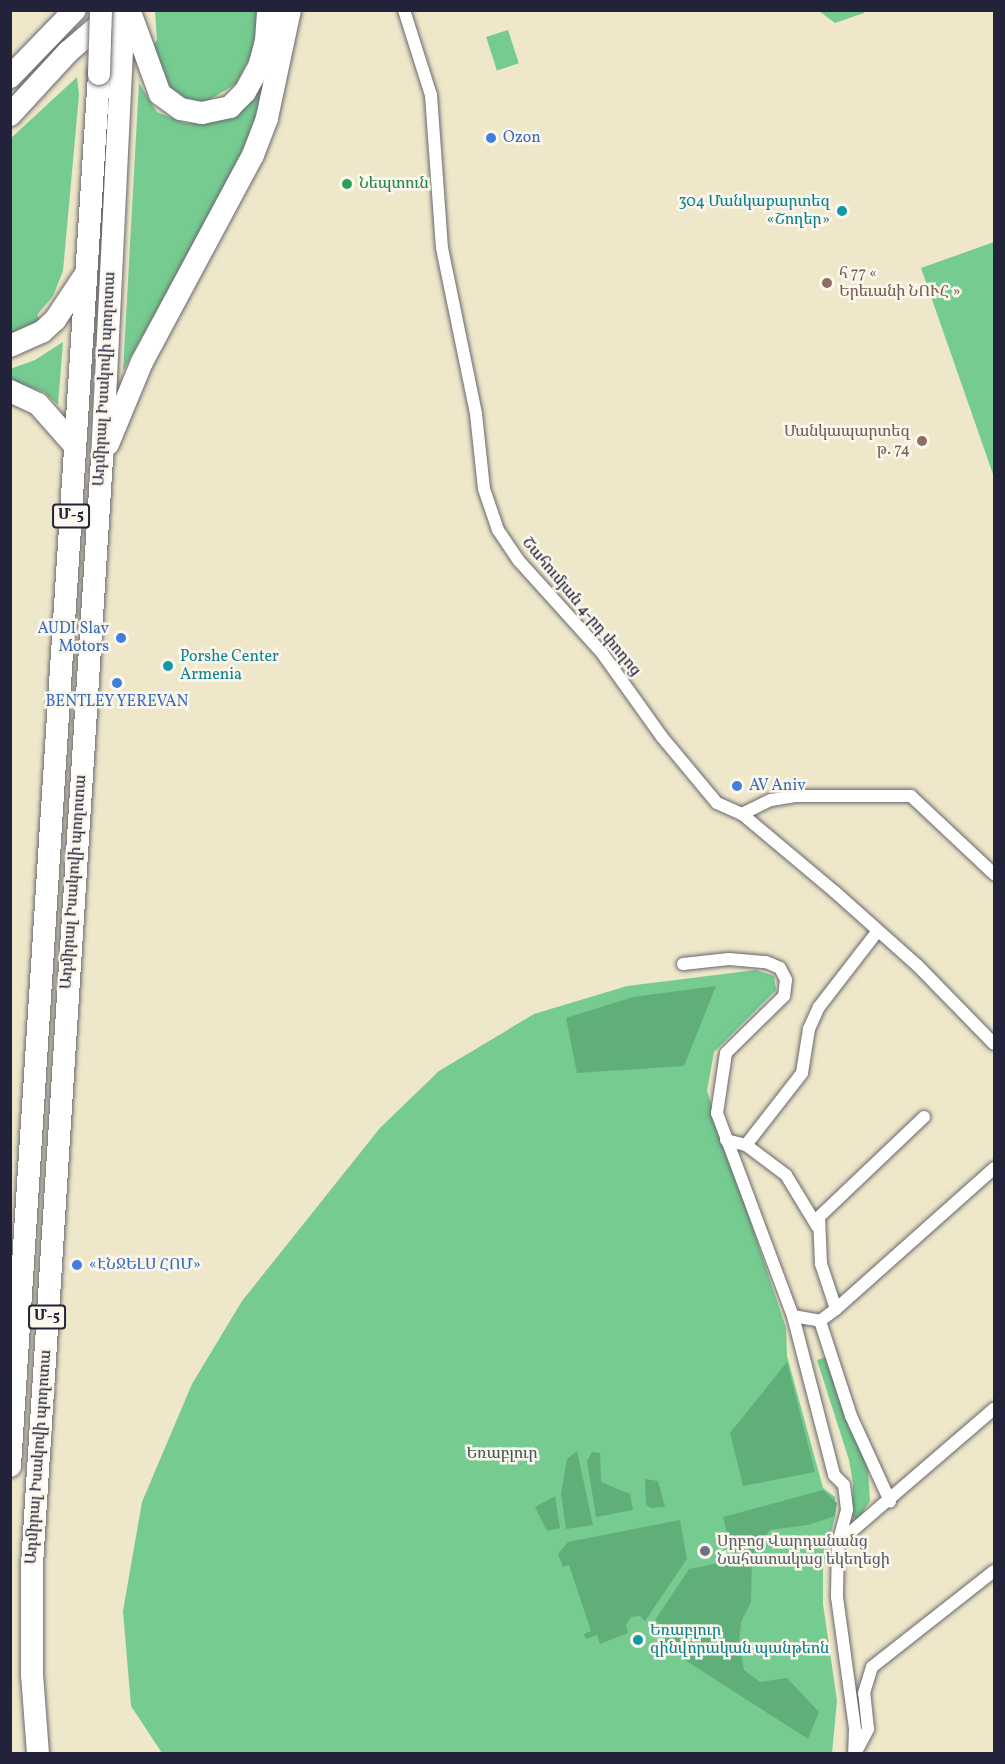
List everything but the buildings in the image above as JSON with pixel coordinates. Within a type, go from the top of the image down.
[{"type":"highway","points":[[10,77],[75,10]]},
{"type":"highway","name":"Ադմիրալ Իսակովի պողոտա","points":[[10,1466],[75,447],[83,285],[99,74],[101,10]]},
{"type":"highway","points":[[10,115],[68,52],[116,10]]},
{"type":"highway","name":"Ադմիրալ Իսակովի պողոտա","points":[[38,1754],[32,1675],[32,1565],[102,459],[133,54],[124,10]]},
{"type":"highway","points":[[129,10],[133,54],[152,81],[169,103],[202,113],[230,107],[245,92],[259,67],[266,41],[268,10]]},
{"type":"highway","points":[[102,459],[142,362],[253,155],[267,118],[290,10]]},
{"type":"highway","points":[[10,346],[42,332],[55,320],[83,285]]},
{"type":"highway","points":[[10,358],[48,342],[83,285]]},
{"type":"highway","points":[[10,391],[38,404],[75,447]]},
{"type":"street","name":"Շահումյան 4-րդ փողոց","points":[[404,10],[430,95],[442,248],[476,414],[484,489],[498,530],[519,561],[602,653],[662,737],[717,803],[742,814],[917,965],[994,1044]]},
{"type":"street","points":[[742,814],[771,800],[797,796],[911,796],[994,874]]},
{"type":"street","points":[[746,1145],[802,1073],[809,1029],[819,1007],[877,932]]},
{"type":"street","points":[[683,964],[729,959],[766,962],[780,968],[786,981],[784,996],[726,1053],[717,1100],[726,1140],[793,1316],[834,1475],[844,1485],[847,1510],[838,1544],[837,1597],[855,1752]]},
{"type":"street","points":[[837,1310],[821,1264],[819,1217],[845,1188],[924,1117]]},
{"type":"street","points":[[726,1140],[746,1145],[786,1175],[818,1228]]},
{"type":"street","points":[[793,1316],[820,1321],[837,1310],[994,1168]]},
{"type":"street","points":[[820,1321],[850,1416],[890,1501]]},
{"type":"street","points":[[838,1544],[994,1409]]},
{"type":"street","points":[[855,1752],[864,1741],[868,1729],[864,1693],[872,1667],[994,1571]]},
{"type":"green space","points":[[864,10],[864,13],[835,23],[819,11]]},
{"type":"green space","points":[[155,11],[258,11],[254,49],[236,84],[207,101],[192,103],[168,92],[151,48],[157,40]]},
{"type":"green space","points":[[508,30],[519,63],[497,70],[486,37]]},
{"type":"green space","points":[[267,73],[250,136],[226,186],[123,371],[139,83],[157,112],[185,123],[206,124],[243,109]]},
{"type":"green space","points":[[77,77],[79,95],[63,271],[53,296],[37,315],[40,320],[10,334],[10,139]]},
{"type":"green space","points":[[994,242],[994,477],[921,268]]},
{"type":"green space","points":[[63,342],[58,405],[44,392],[11,380],[10,369],[35,360]]},
{"type":"green space","name":"Եռաբլուր","points":[[756,970],[774,976],[776,990],[714,1052],[707,1091],[786,1328],[787,1356],[823,1488],[835,1497],[835,1516],[823,1569],[823,1604],[837,1701],[832,1753],[162,1753],[131,1706],[123,1611],[142,1502],[192,1384],[242,1301],[380,1128],[439,1071],[534,1014],[627,986]]},
{"type":"green space","points":[[716,986],[684,1066],[577,1073],[566,1018],[633,997]]},
{"type":"green space","points":[[826,1357],[868,1468],[870,1501],[857,1521],[852,1516],[853,1483],[849,1460],[817,1360]]},
{"type":"green space","points":[[787,1362],[815,1472],[743,1486],[730,1433]]},
{"type":"green space","points":[[577,1451],[593,1525],[566,1529],[561,1494],[567,1459]]},
{"type":"green space","points":[[592,1452],[600,1453],[601,1482],[630,1494],[633,1510],[596,1517],[587,1461]]},
{"type":"green space","points":[[645,1479],[658,1481],[665,1507],[651,1508],[646,1505]]},
{"type":"green space","points":[[823,1490],[837,1503],[835,1516],[808,1525],[770,1530],[752,1557],[751,1602],[741,1622],[739,1643],[744,1670],[760,1682],[787,1678],[819,1712],[808,1739],[660,1644],[665,1629],[655,1620],[689,1569],[734,1560],[723,1517]]},
{"type":"green space","points":[[555,1496],[560,1528],[547,1531],[535,1507]]},
{"type":"green space","points":[[680,1520],[687,1559],[645,1621],[640,1616],[631,1617],[626,1625],[628,1633],[600,1644],[597,1635],[586,1639],[584,1634],[591,1631],[569,1565],[563,1567],[558,1554],[568,1542]]},
{"type":"place","name":"Ozon","points":[[491,138]]},
{"type":"place","name":"Նեպտուն","points":[[347,184]]},
{"type":"place","name":"304 Մանկաpարտեզ «Շողեր»","points":[[842,211]]},
{"type":"place","name":"հ 77 « Երեւանի ՆՈՒՀ »","points":[[827,283]]},
{"type":"place","name":"Մանկապարտեզ թ․ 74","points":[[922,441]]},
{"type":"place","name":"AUDI Slav Motors","points":[[121,638]]},
{"type":"place","name":"Porshe Center Armenia","points":[[168,666]]},
{"type":"place","name":"BENTLEY YEREVAN","points":[[117,683]]},
{"type":"place","name":"AV Aniv","points":[[737,786]]},
{"type":"place","name":"«ԷՆՋԵԼՍ ՀՈՄ»","points":[[77,1265]]},
{"type":"place","name":"Սրբոց Վարդանանց Նահատակաց եկեղեցի","points":[[705,1551]]},
{"type":"place","name":"Եռաբլուր զինվորական պանթեոն","points":[[638,1640]]}]
